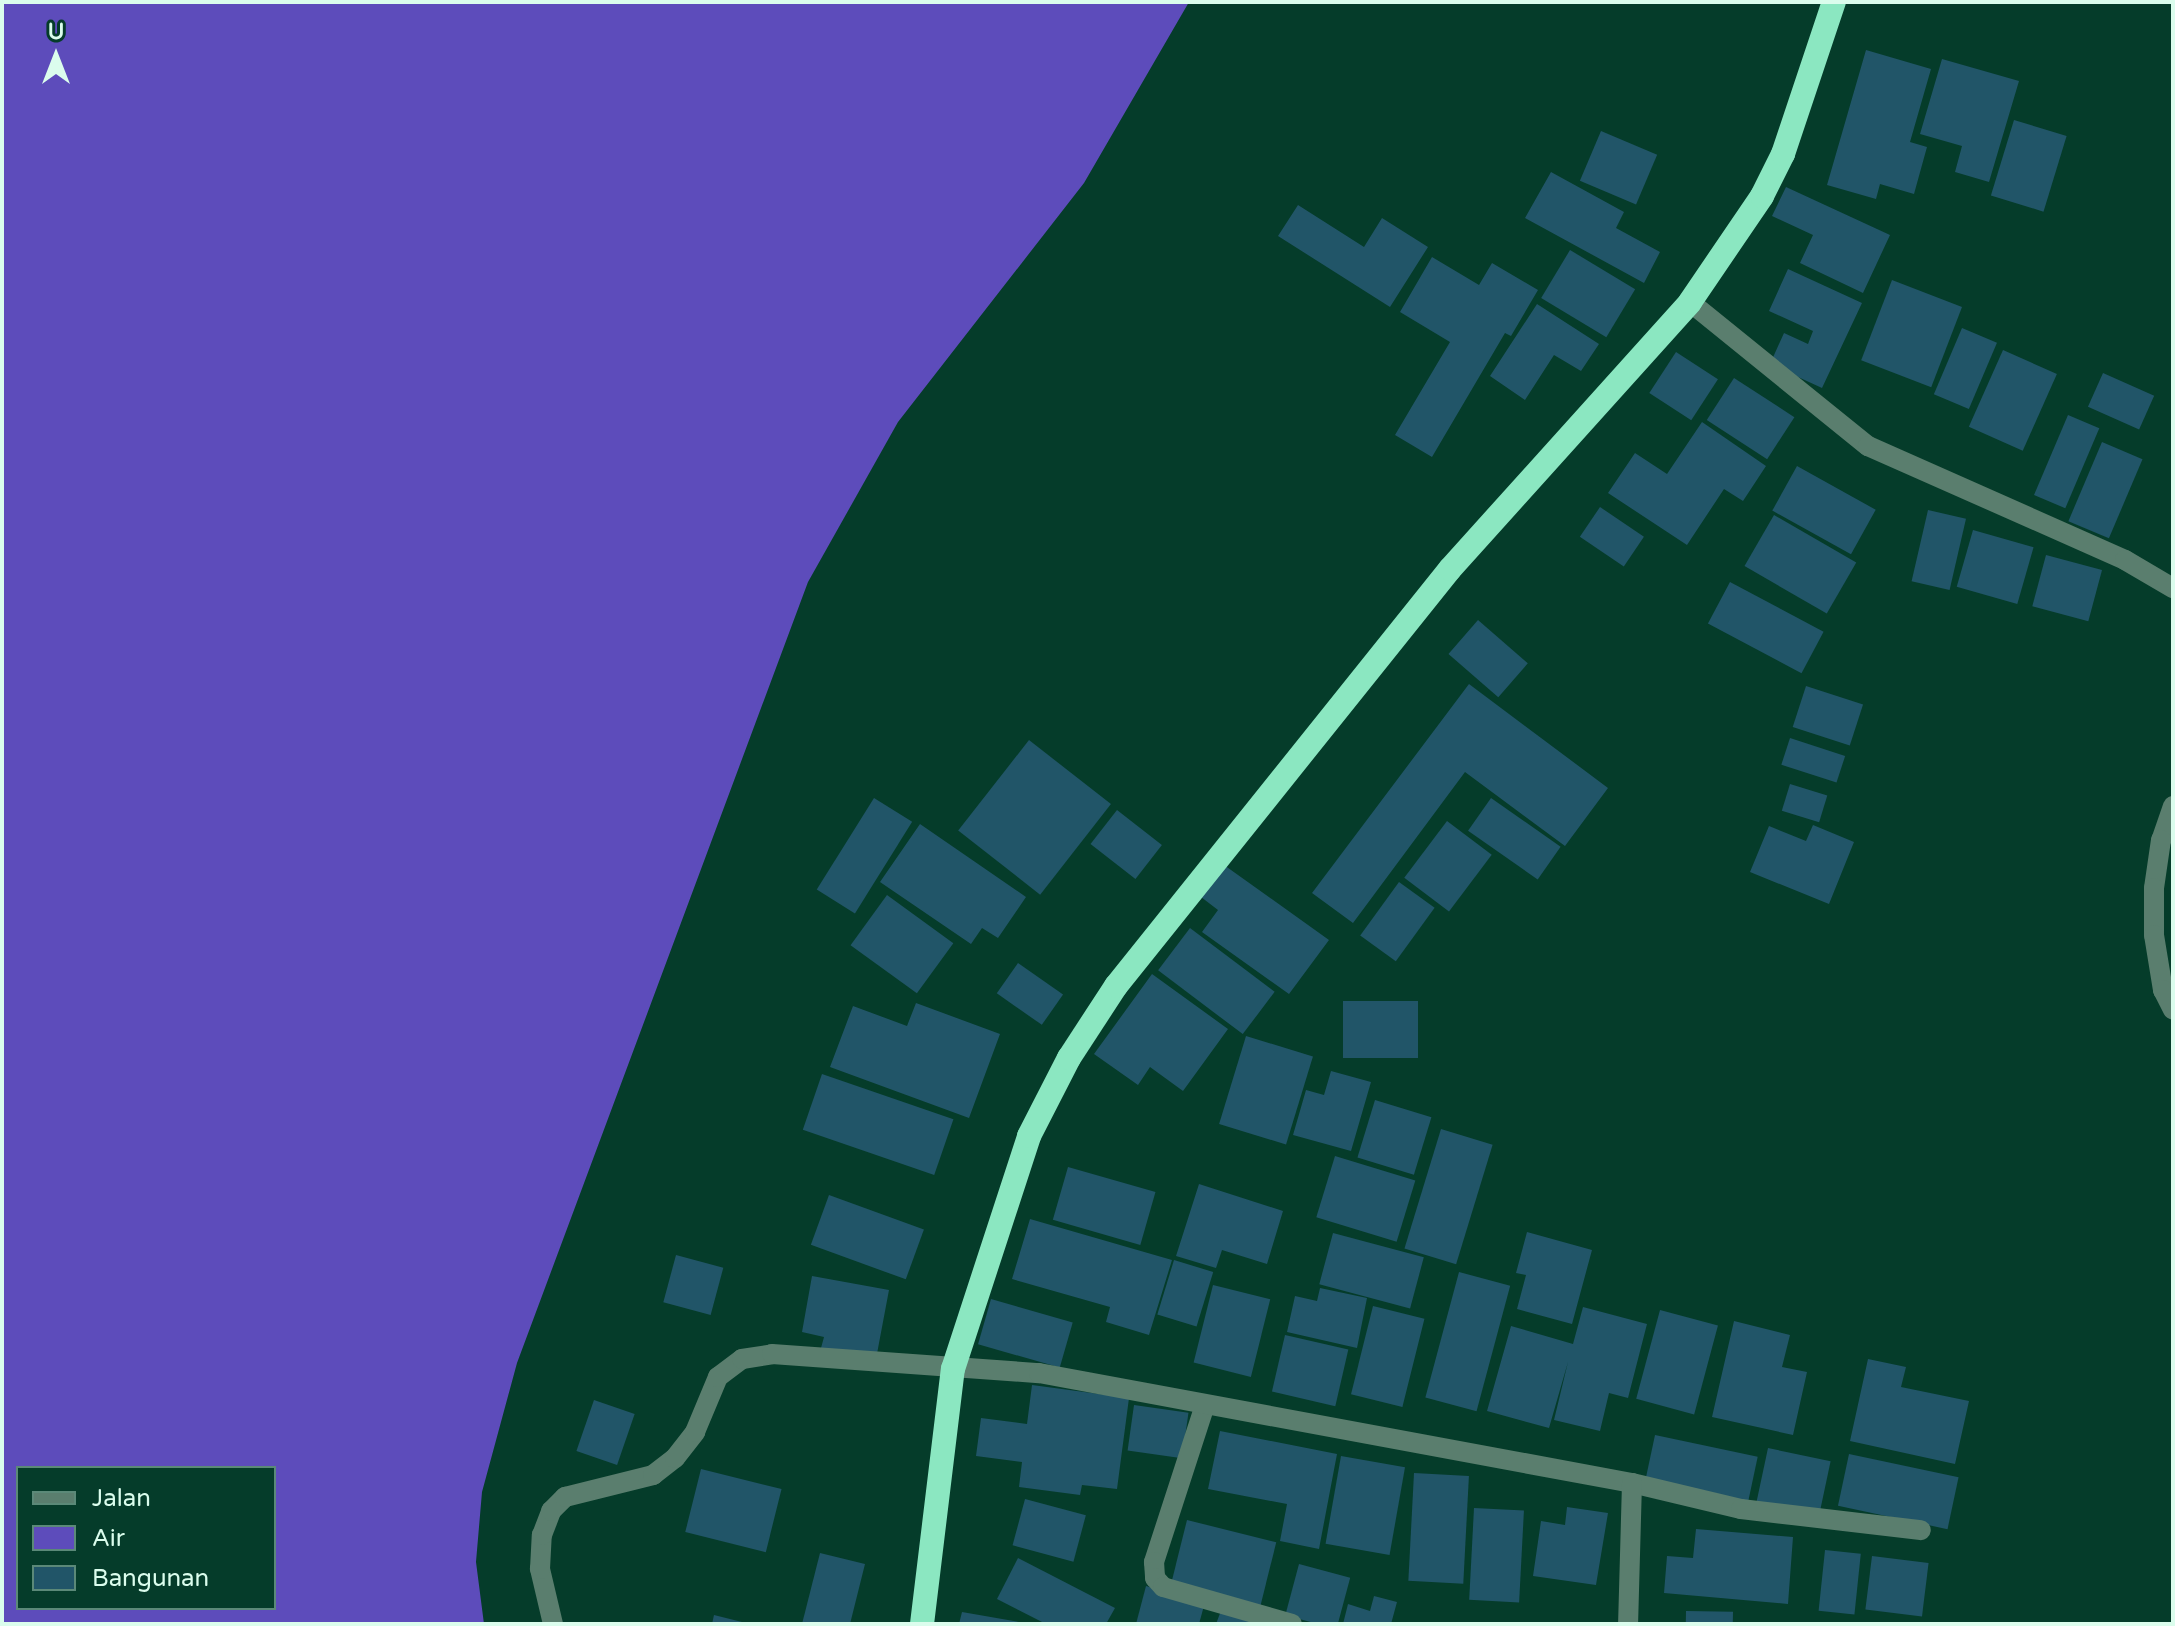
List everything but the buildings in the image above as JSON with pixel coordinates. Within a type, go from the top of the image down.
[{"type":"highway","points":[[922,1624],[953,1369],[1029,1136],[1069,1058],[1116,986],[1450,569],[1690,302],[1762,196],[1783,154],[1834,2]]},
{"type":"street","points":[[1690,302],[1868,446],[2125,560],[2173,588]]},
{"type":"street","points":[[2173,806],[2161,840],[2154,888],[2154,935],[2163,990],[2173,1010]]},
{"type":"street","points":[[553,1624],[540,1569],[542,1535],[551,1511],[565,1497],[653,1475],[675,1458],[695,1432],[718,1377],[742,1359],[772,1354],[1039,1373],[1204,1408],[1632,1483],[1741,1509],[1921,1530]]},
{"type":"street","points":[[1204,1408],[1154,1562],[1155,1578],[1163,1587],[1292,1624]]},
{"type":"street","points":[[1628,1624],[1632,1483]]},
{"type":"water","points":[[2,2],[1189,2],[1084,183],[898,422],[808,582],[517,1363],[482,1492],[476,1562],[484,1624],[2,1624]]}]
